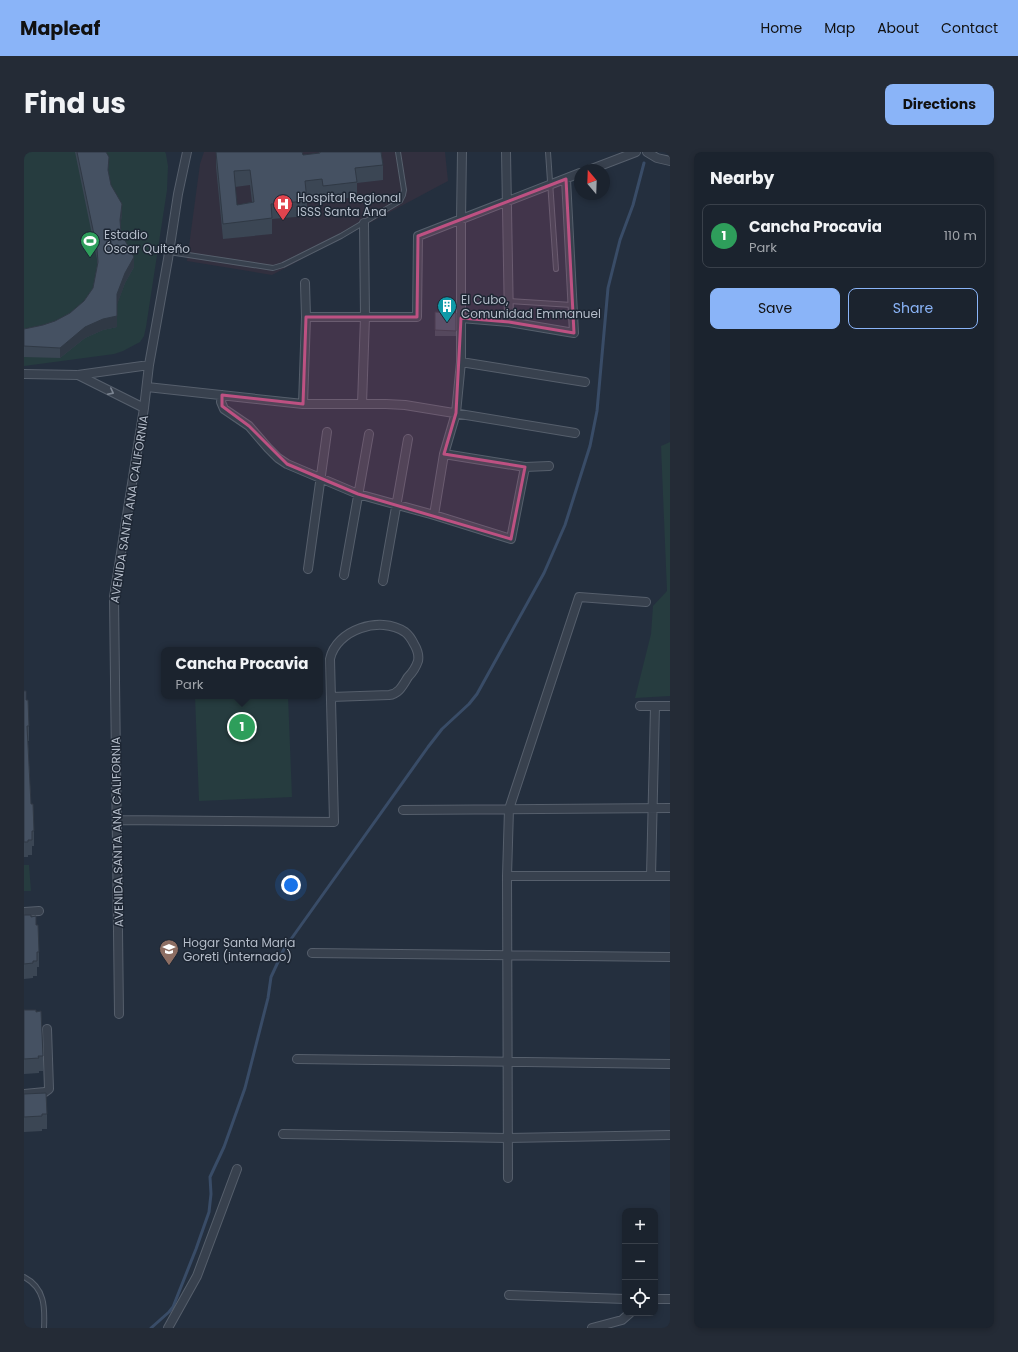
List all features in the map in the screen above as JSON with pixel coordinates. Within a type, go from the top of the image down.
[{"type":"street","name":"AVENIDA SANTA ANA CALIFORNIA","points":[[119,1014],[114,597],[144,408],[149,365],[178,194],[187,152]]},
{"type":"street","points":[[434,515],[444,454],[456,413],[461,362],[462,152]]},
{"type":"street","points":[[506,152],[509,322]]},
{"type":"street","points":[[605,164],[636,152]]},
{"type":"street","points":[[647,152],[657,158],[670,160]]},
{"type":"street","points":[[306,317],[417,317],[418,236],[574,176]]},
{"type":"street","points":[[462,318],[509,322],[574,332],[566,179]]},
{"type":"street","points":[[362,404],[365,317],[364,223]]},
{"type":"street","points":[[303,404],[306,283]]},
{"type":"street","points":[[461,362],[585,382]]},
{"type":"street","points":[[24,374],[78,375],[149,365]]},
{"type":"street","points":[[78,375],[144,408]]},
{"type":"street","points":[[146,387],[303,404],[405,405],[575,433]]},
{"type":"street","points":[[222,395],[221,402],[224,409],[249,426],[260,440],[278,458],[287,464],[358,494],[434,515],[511,539],[525,466]]},
{"type":"street","points":[[308,569],[327,432]]},
{"type":"street","points":[[344,575],[369,434]]},
{"type":"street","points":[[383,580],[408,439]]},
{"type":"street","points":[[444,454],[525,466],[549,466]]},
{"type":"street","points":[[508,1178],[509,809],[579,597],[646,602]]},
{"type":"street","points":[[117,820],[334,822],[330,659],[333,649],[341,639],[350,633],[358,629],[380,625],[387,625],[396,628],[409,636],[417,648],[418,661],[413,671],[398,692],[389,695],[331,697]]},
{"type":"street","points":[[640,706],[670,706]]},
{"type":"street","points":[[651,876],[655,706]]},
{"type":"street","points":[[403,810],[670,808]]},
{"type":"street","points":[[508,876],[670,876]]},
{"type":"street","points":[[24,912],[39,911]]},
{"type":"street","points":[[312,953],[670,957]]},
{"type":"street","points":[[24,1094],[45,1092],[49,1089],[47,1029]]},
{"type":"street","points":[[297,1059],[670,1064]]},
{"type":"street","points":[[283,1134],[507,1138],[670,1135]]},
{"type":"street","points":[[168,1328],[197,1276],[237,1169]]},
{"type":"street","points":[[509,1295],[622,1299]]},
{"type":"street","points":[[658,1299],[670,1299]]},
{"type":"street","points":[[592,1328],[622,1320],[627,1316]]},
{"type":"lane","points":[[169,252],[274,268],[283,265],[364,223],[400,201],[404,190],[398,152]]},
{"type":"lane","points":[[548,152],[556,269]]},
{"type":"lane","points":[[509,301],[572,305]]},
{"type":"lane","points":[[24,1277],[31,1280],[40,1291],[45,1307],[44,1328]]},
{"type":"highlighted area","points":[[566,179],[574,333],[509,322],[461,318],[456,413],[444,454],[525,467],[511,539],[358,494],[287,464],[249,426],[222,406],[222,395],[303,404],[306,317],[417,317],[418,236]]},
{"type":"shaded area","name":"Hospital Regional ISSS Santa Ana","points":[[204,152],[445,152],[448,181],[272,275],[187,261],[200,164]]},
{"type":"green space","name":"Estadio Óscar Quiteño","points":[[24,152],[165,152],[168,166],[167,190],[146,327],[144,336],[140,342],[114,354],[24,366]]},
{"type":"green space","points":[[670,442],[670,696],[635,698],[651,634],[653,606],[667,591],[661,446]]},
{"type":"green space","points":[[195,699],[288,699],[292,797],[199,801]]},
{"type":"green space","points":[[24,865],[29,865],[31,891],[24,891]]},
{"type":"building","points":[[77,152],[106,152],[109,157],[108,170],[111,185],[122,204],[120,220],[121,233],[134,257],[125,273],[117,294],[117,316],[103,319],[85,327],[60,348],[24,346],[24,329],[55,321],[70,313],[84,301],[93,288],[98,262],[97,249]]},
{"type":"building","points":[[216,152],[302,152],[303,155],[320,152],[381,152],[383,165],[355,168],[357,182],[323,186],[322,179],[305,181],[307,201],[271,204],[272,218],[223,224]],"holes":[[[250,170],[254,202],[237,205],[234,171]]]},
{"type":"building","name":"El Cubo, Comunidad Emmanuel","points":[[435,312],[456,313],[456,331],[435,330]]},
{"type":"building","points":[[24,691],[26,691],[26,700],[28,700],[29,726],[27,726],[34,831],[32,831],[32,840],[28,840],[28,842],[24,842]]},
{"type":"building","points":[[24,915],[31,915],[31,917],[36,916],[36,925],[38,925],[39,952],[37,952],[37,961],[24,964]]},
{"type":"building","points":[[24,1010],[36,1010],[36,1012],[41,1011],[43,1056],[38,1056],[39,1058],[24,1059]]},
{"type":"building","points":[[46,1093],[47,1114],[42,1114],[42,1116],[24,1117],[24,1094]]},
{"type":"waterway","points":[[151,1328],[173,1307],[209,1212],[211,1194],[210,1177],[224,1147],[245,1088],[268,998],[271,977],[284,949],[428,747],[442,729],[469,704],[477,694],[544,573],[565,525],[590,446],[597,411],[608,288],[620,240],[633,205],[644,163]]},
{"type":"place","name":"Hospital Regional ISSS Santa Ana","points":[[283,221]]},
{"type":"place","name":"Estadio Óscar Quiteño","points":[[90,258]]},
{"type":"place","name":"El Cubo, Comunidad Emmanuel","points":[[447,323]]},
{"type":"place","name":"Cancha Procavia","points":[[242,727]]},
{"type":"place","name":"Hogar Santa Maria Goreti (internado)","points":[[169,966]]}]
